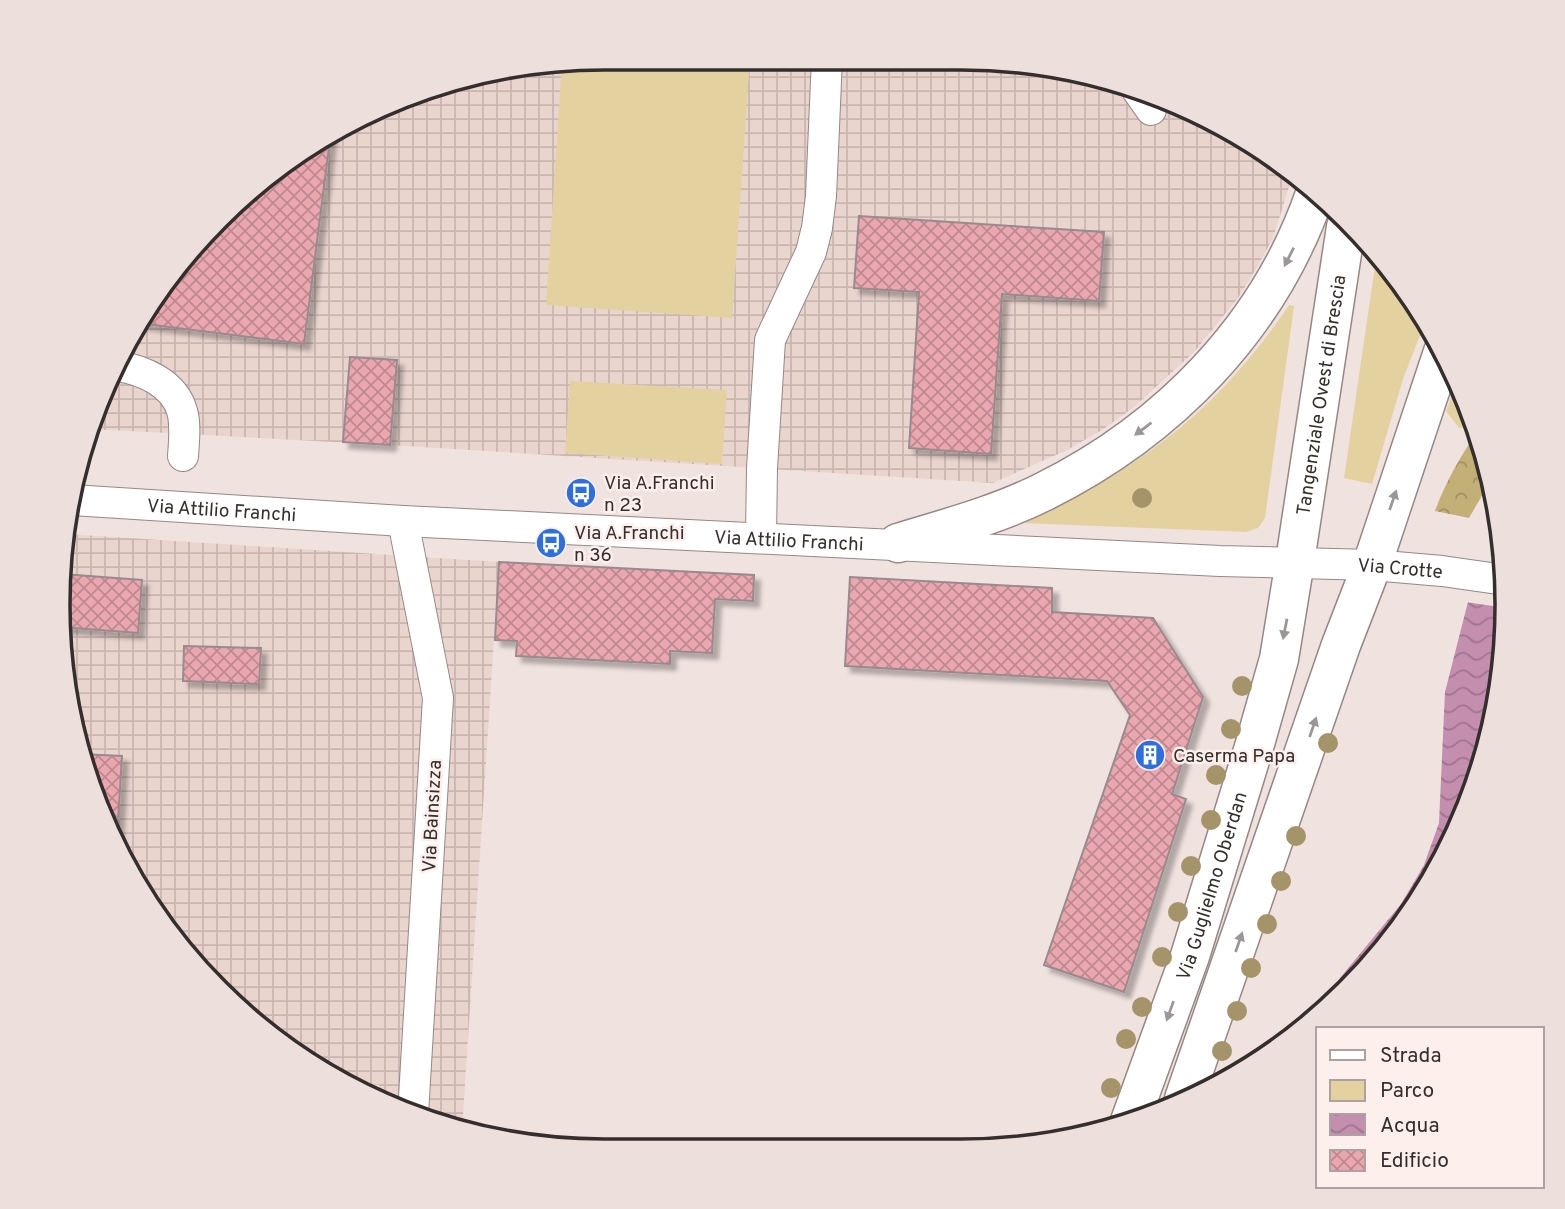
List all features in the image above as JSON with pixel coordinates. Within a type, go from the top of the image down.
[{"type":"main road","points":[[898,543],[1007,508],[1042,493],[1108,455],[1152,423],[1215,363],[1249,321],[1290,257],[1312,202]]},
{"type":"main road","name":"Tangenziale Ovest di Brescia","points":[[1295,561],[1345,234]]},
{"type":"main road","points":[[1188,1088],[1372,565],[1439,365]]},
{"type":"main road","name":"Via Guglielmo Oberdan","points":[[1134,1110],[1190,956],[1250,760],[1279,659],[1295,561]]},
{"type":"street","points":[[761,537],[762,468],[770,340],[776,322],[811,252],[817,229],[826,70]]},
{"type":"street","points":[[125,367],[136,369],[166,385],[182,409],[183,456]]},
{"type":"street","name":"Via Attilio Franchi","points":[[80,501],[403,521],[898,543],[1220,561],[1295,561]]},
{"type":"street","name":"Via Bainsizza","points":[[403,521],[438,698],[414,1103]]},
{"type":"street","name":"Via Crotte","points":[[1295,561],[1372,565],[1494,579]]},
{"type":"shaded area","points":[[604,70],[960,70],[1030,75],[1099,88],[1165,111],[1228,142],[1290,183],[1273,238],[1256,269],[1238,298],[1194,352],[1134,407],[1102,430],[1067,450],[993,483],[99,429],[125,368],[160,308],[203,252],[252,203],[308,160],[368,125],[433,98],[466,88],[535,75]]},
{"type":"shaded area","points":[[75,535],[499,562],[463,1120],[400,1098],[379,1089],[379,1085],[368,1084],[308,1049],[252,1006],[180,930],[142,872],[125,841],[98,776],[80,709],[71,639],[70,604]]},
{"type":"green space","points":[[749,70],[732,318],[546,305],[561,72]]},
{"type":"green space","points":[[1375,267],[1421,333],[1403,379],[1372,484],[1344,478]]},
{"type":"green space","points":[[1289,305],[1294,306],[1265,518],[1258,528],[1246,532],[1022,523],[1022,520],[1102,482],[1173,434],[1235,375]]},
{"type":"green space","points":[[570,381],[727,390],[722,464],[565,453]]},
{"type":"green space","points":[[1452,395],[1465,427],[1459,428],[1446,411]]},
{"type":"green space","points":[[1470,443],[1483,493],[1469,518],[1435,511],[1453,470]]},
{"type":"water","points":[[1492,552],[1494,639],[1485,709],[1467,776],[1440,841],[1405,901],[1385,930],[1339,981],[1401,904],[1424,865],[1439,823],[1445,692],[1469,598]]},
{"type":"pier","points":[[1487,555],[1492,556],[1495,606],[1465,602]]},
{"type":"building","points":[[329,147],[304,344],[150,325],[180,279],[227,227],[279,180]]},
{"type":"building","points":[[859,216],[1104,232],[1099,301],[1002,294],[991,454],[909,448],[919,292],[854,288]]},
{"type":"building","points":[[350,357],[397,360],[390,445],[343,442]]},
{"type":"building","points":[[499,562],[754,575],[753,601],[715,599],[712,653],[670,651],[670,664],[516,656],[517,641],[495,640]]},
{"type":"building","points":[[71,575],[142,580],[138,633],[71,628]]},
{"type":"building","name":"Caserma Papa","points":[[850,577],[1052,588],[1052,612],[1153,618],[1203,697],[1172,794],[1186,799],[1124,992],[1044,965],[1130,715],[1107,681],[845,666]]},
{"type":"building","points":[[184,646],[261,648],[259,684],[183,681]]},
{"type":"building","points":[[91,755],[122,756],[118,824]]},
{"type":"place","name":"Via A.Franchi n 23","points":[[581,493]]},
{"type":"place","name":"Via A.Franchi n 36","points":[[551,543]]},
{"type":"place","name":"Caserma Papa","points":[[1150,755]]}]
